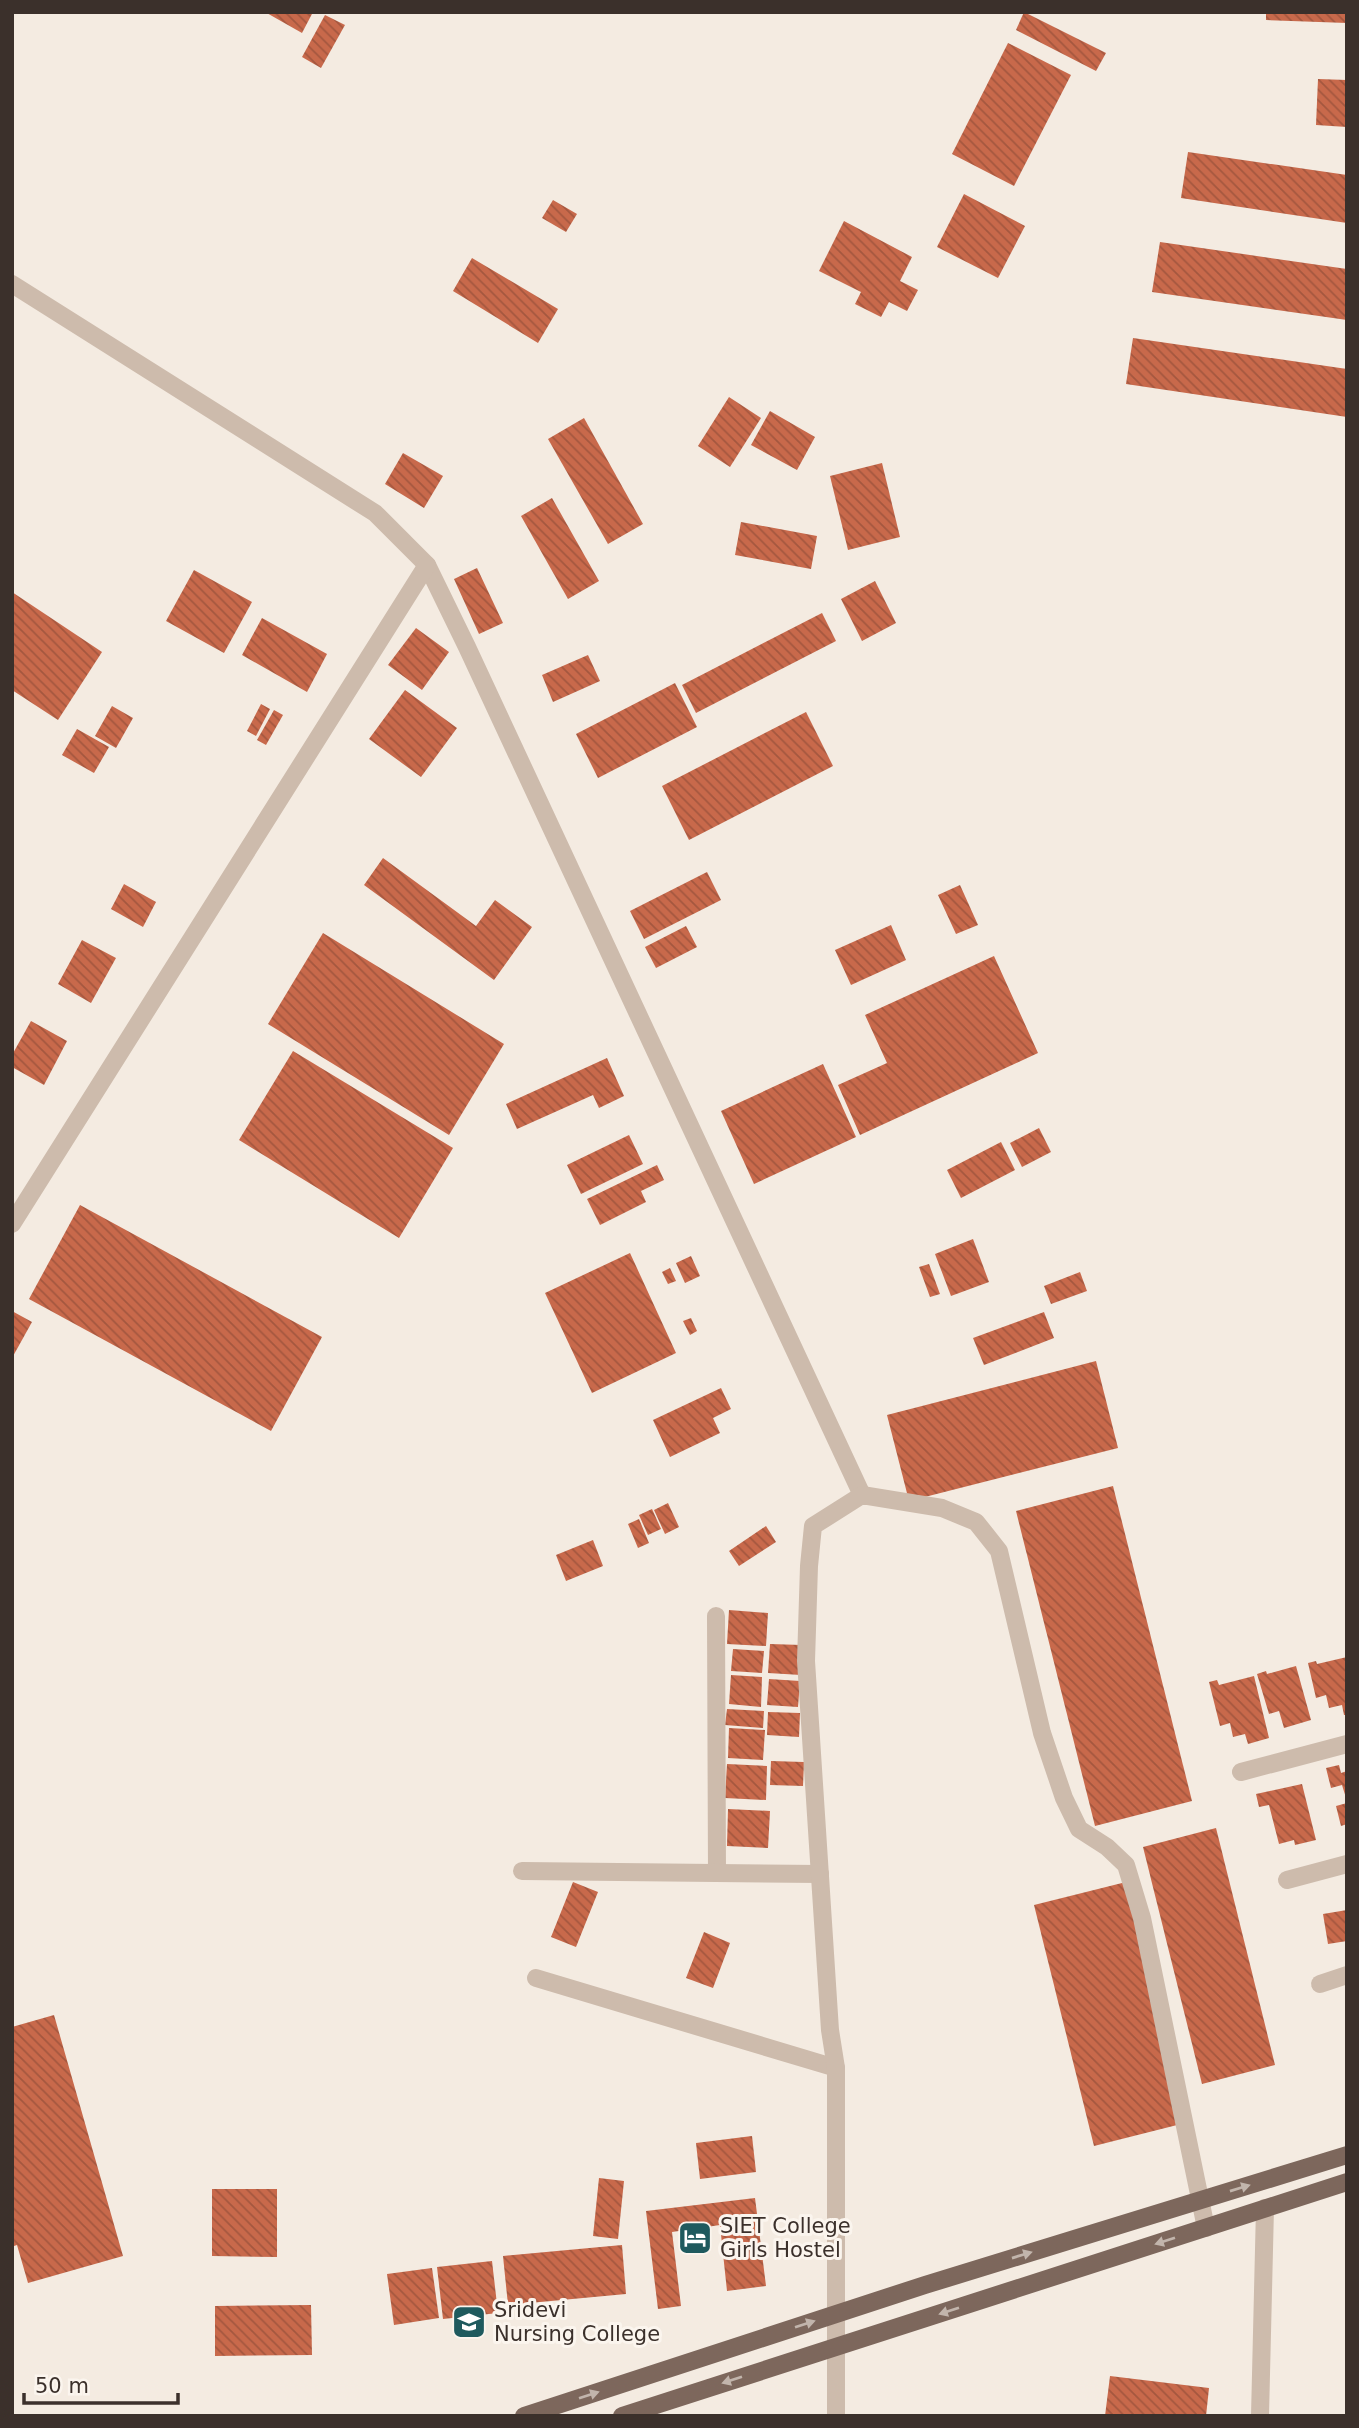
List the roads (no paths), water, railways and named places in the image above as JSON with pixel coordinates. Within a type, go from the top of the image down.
[{"type":"main road","points":[[524,2416],[835,2315],[1347,2155]]},
{"type":"main road","points":[[622,2416],[1347,2182]]},
{"type":"street","points":[[12,284],[375,513],[427,565],[862,1495]]},
{"type":"street","points":[[12,1224],[427,565]]},
{"type":"street","points":[[836,2416],[836,2068],[830,2030],[806,1661],[813,1526],[862,1495],[942,1508],[976,1522],[999,1551],[1042,1733],[1064,1798],[1079,1829],[1107,1847],[1126,1865],[1143,1919],[1206,2228]]},
{"type":"street","points":[[716,1616],[717,1873]]},
{"type":"street","points":[[1241,1772],[1347,1744]]},
{"type":"street","points":[[1287,1880],[1347,1864]]},
{"type":"street","points":[[522,1871],[820,1874]]},
{"type":"street","points":[[1320,1984],[1347,1975]]},
{"type":"street","points":[[536,1978],[836,2068]]},
{"type":"street","points":[[1260,2416],[1265,2208]]},
{"type":"place","name":"SIET College Girls Hostel","points":[[695,2238]]},
{"type":"place","name":"Sridevi Nursing College","points":[[469,2322]]}]
